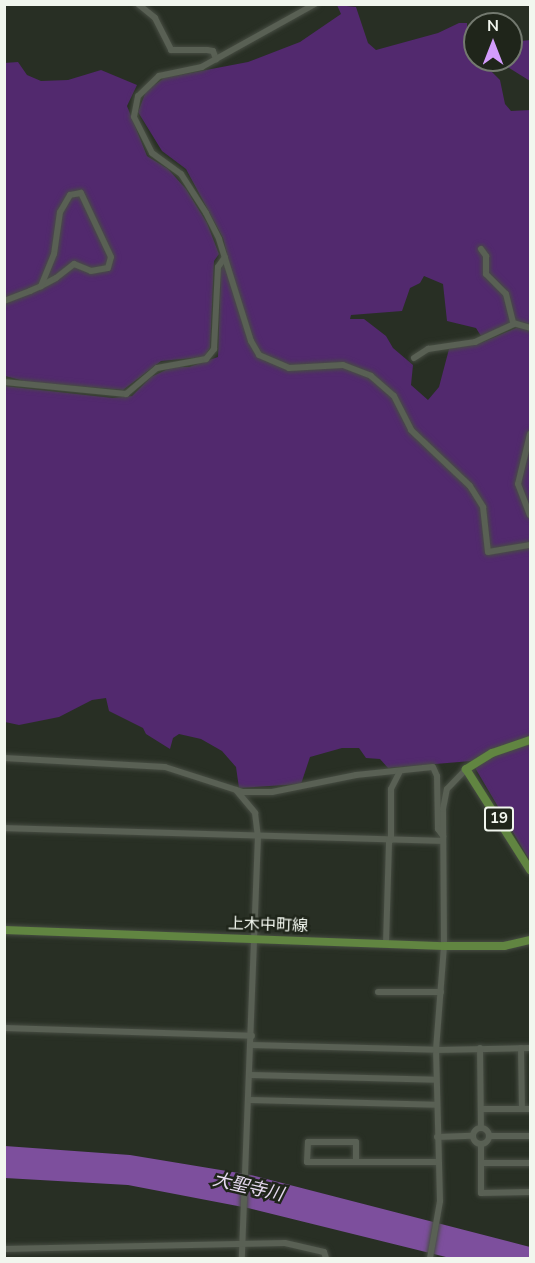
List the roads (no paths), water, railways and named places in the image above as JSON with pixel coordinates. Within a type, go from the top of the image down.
[{"type":"main road","points":[[466,769],[492,753],[531,740]]},
{"type":"main road","name":"19","points":[[466,769],[531,870]]},
{"type":"main road","name":"上木中町線","points":[[4,930],[444,946],[504,946],[531,940]]},
{"type":"street","points":[[138,4],[155,18],[171,50],[213,51],[216,58]]},
{"type":"street","points":[[315,4],[193,70],[159,76],[141,91],[133,108],[149,150],[188,182],[206,213],[225,257],[249,335],[259,355],[289,368],[343,365],[371,376],[394,396],[411,430],[470,486],[483,507],[488,552],[531,545]]},
{"type":"street","points":[[4,301],[41,286],[74,264],[91,271],[105,270],[110,265],[111,257],[81,193],[70,195],[60,212],[54,254],[42,277],[41,286]]},
{"type":"street","points":[[481,249],[486,256],[486,274],[494,286],[504,291],[514,324]]},
{"type":"street","points":[[4,382],[126,394],[158,368],[206,359],[214,349],[218,267],[225,257]]},
{"type":"street","points":[[414,358],[428,349],[475,342],[514,324],[531,328]]},
{"type":"street","points":[[531,434],[518,484],[531,515]]},
{"type":"street","points":[[4,758],[165,767],[236,790],[272,792],[356,775],[436,769],[438,830],[443,839]]},
{"type":"street","points":[[430,1258],[439,1209],[436,1050],[444,946],[445,794],[466,769]]},
{"type":"street","points":[[386,944],[391,789],[400,771]]},
{"type":"street","points":[[236,790],[255,813],[258,836],[248,1163],[242,1258]]},
{"type":"street","points":[[4,828],[390,840],[443,839]]},
{"type":"street","points":[[378,992],[441,992]]},
{"type":"street","points":[[4,1028],[252,1036]]},
{"type":"street","points":[[251,1045],[436,1050],[531,1048]]},
{"type":"street","points":[[437,1137],[472,1136],[481,1128],[480,1048]]},
{"type":"street","points":[[521,1048],[522,1109]]},
{"type":"street","points":[[251,1075],[436,1080]]},
{"type":"street","points":[[250,1100],[436,1105]]},
{"type":"street","points":[[482,1109],[531,1109]]},
{"type":"street","points":[[481,1128],[490,1136],[531,1136]]},
{"type":"street","points":[[472,1136],[481,1145]]},
{"type":"street","points":[[490,1136],[481,1145],[481,1193],[531,1192]]},
{"type":"street","points":[[356,1162],[356,1142],[308,1142],[307,1162],[356,1162],[438,1162]]},
{"type":"street","points":[[480,1163],[531,1163]]},
{"type":"street","points":[[4,1249],[288,1244],[324,1252],[326,1258]]},
{"type":"water","name":"大聖寺川","points":[[5,1146],[130,1155],[251,1175],[530,1247],[530,1258],[450,1258],[248,1208],[128,1185],[5,1178]]}]
